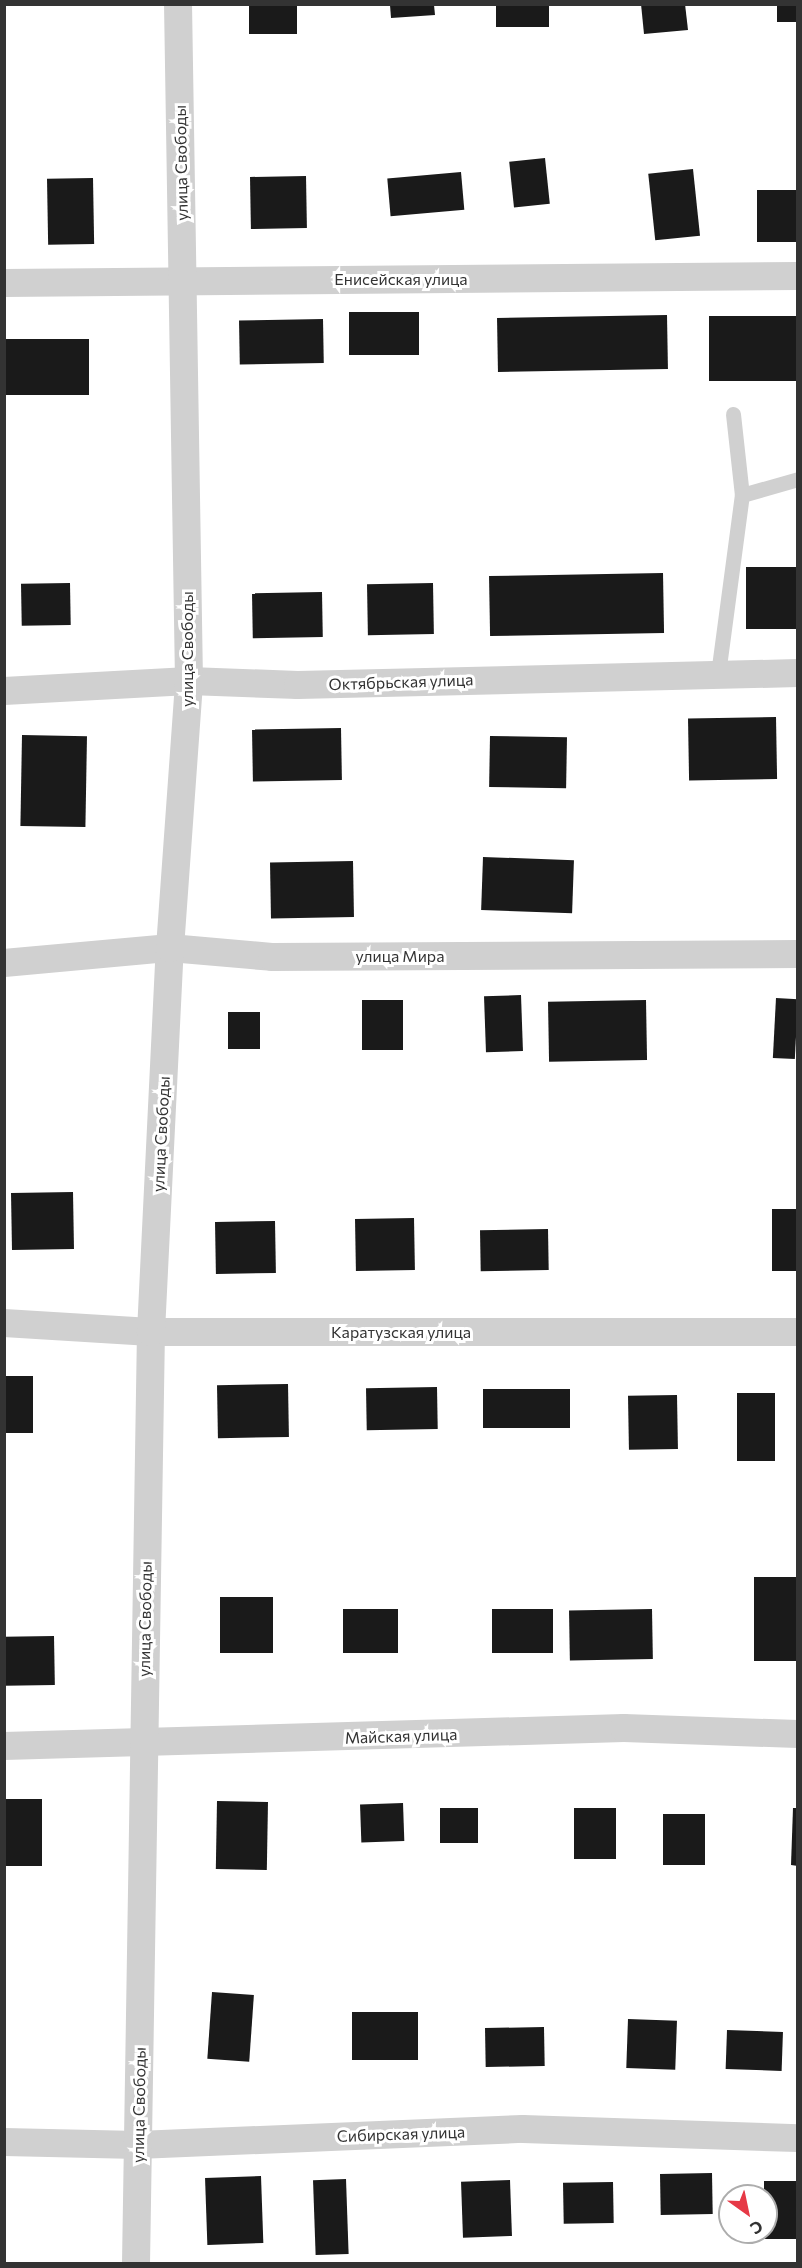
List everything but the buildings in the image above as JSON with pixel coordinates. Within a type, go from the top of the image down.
[{"type":"street","name":"улица Свободы","points":[[136,2264],[142,1745],[151,1332],[170,948],[189,681],[178,4]]},
{"type":"street","name":"Енисейская улица","points":[[4,283],[798,276]]},
{"type":"street","name":"Октябрьская улица","points":[[4,691],[189,681],[298,685],[798,673]]},
{"type":"street","name":"улица Мира","points":[[4,963],[170,948],[272,957],[798,954]]},
{"type":"street","name":"Каратузская улица","points":[[4,1323],[151,1332],[798,1332]]},
{"type":"street","name":"Майская улица","points":[[4,1746],[142,1745],[624,1728],[798,1734]]},
{"type":"street","name":"Сибирская улица","points":[[4,2142],[138,2145],[523,2129],[798,2138]]},
{"type":"lane","points":[[718,674],[742,495],[733,414]]},
{"type":"lane","points":[[742,495],[798,479]]}]
